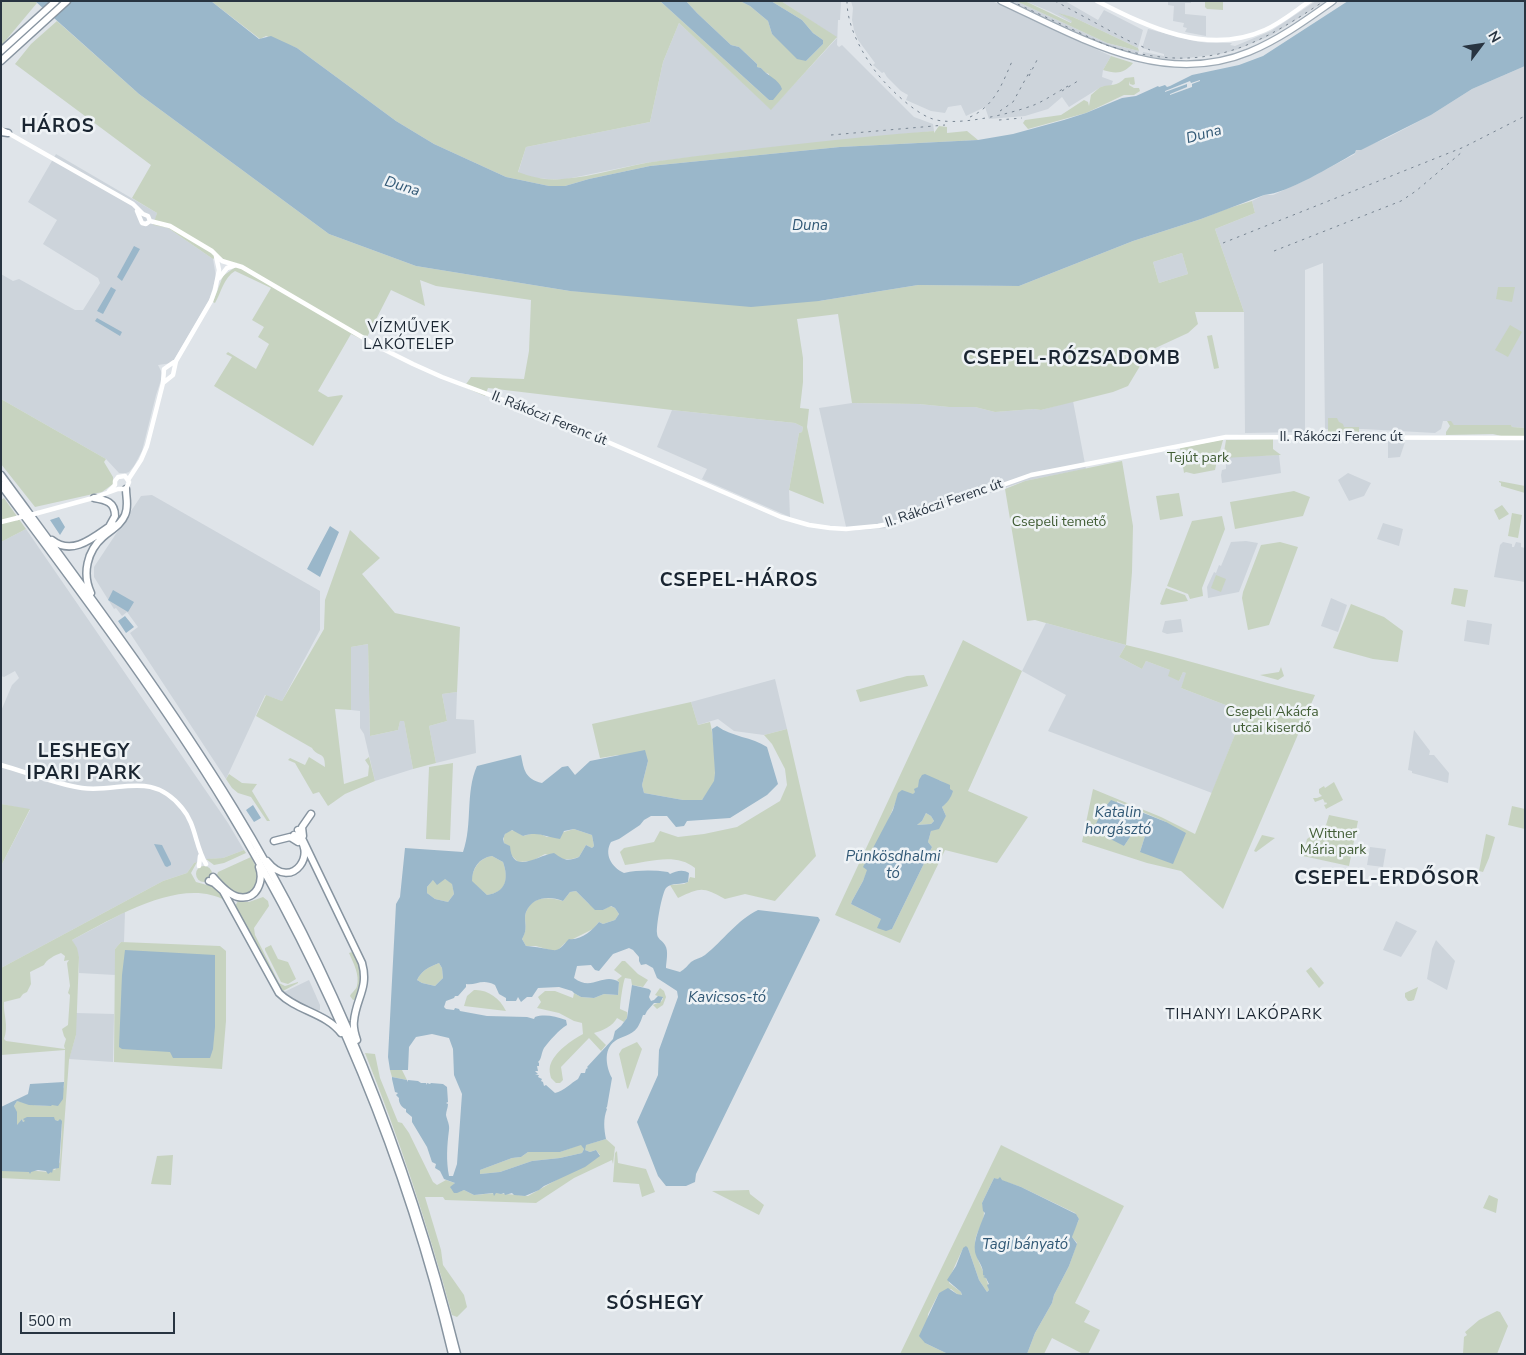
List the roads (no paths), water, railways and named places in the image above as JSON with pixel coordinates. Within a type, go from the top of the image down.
[{"type":"highway","points":[[2,50],[56,1]]},
{"type":"highway","points":[[1,62],[67,1]]},
{"type":"highway","points":[[1,475],[100,610],[190,739],[257,848],[322,972],[359,1054],[394,1142],[434,1267],[457,1354]]},
{"type":"highway","points":[[1,485],[88,602],[204,771],[249,845],[304,947],[349,1044],[387,1139],[427,1261],[452,1354]]},
{"type":"highway","points":[[37,525],[56,544],[70,547],[80,545],[117,520],[123,510],[123,496],[120,488]]},
{"type":"highway","points":[[100,610],[89,588],[86,576],[87,563],[98,542],[124,518],[127,509],[120,488]]},
{"type":"highway","points":[[94,498],[106,500],[114,508],[115,516],[110,526]]},
{"type":"highway","points":[[311,814],[301,830],[362,962],[364,974],[362,994],[354,1021],[359,1054]]},
{"type":"highway","points":[[257,848],[273,868],[284,873],[294,872],[303,862],[304,852],[302,843],[296,832],[306,844]]},
{"type":"highway","points":[[274,841],[286,837],[294,838],[304,852]]},
{"type":"highway","points":[[249,845],[261,873],[260,884],[255,893],[246,897],[238,897],[211,879],[223,891],[275,988],[290,1003],[333,1024],[349,1044]]},
{"type":"main road","points":[[1001,1],[1106,48],[1135,58],[1167,64],[1193,64],[1216,61],[1247,53],[1280,36],[1333,1]]},
{"type":"main road","points":[[1097,1],[1148,26],[1191,37],[1217,40],[1236,39],[1260,32],[1279,22],[1310,1]]},
{"type":"main road","points":[[3,131],[131,204],[149,217],[150,220],[170,226],[214,252],[223,266],[211,301],[176,361],[171,368],[164,369],[166,376],[147,446],[141,460],[126,478]]},
{"type":"main road","points":[[131,204],[137,210],[141,222],[145,224],[150,220]]},
{"type":"main road","points":[[140,219],[144,215]]},
{"type":"main road","name":"II. Rákóczi Ferenc út","points":[[223,266],[237,265],[380,347],[427,370],[551,418],[774,514],[800,523],[822,527],[846,529],[886,525],[1031,476],[1226,437],[1525,438]]},
{"type":"main road","points":[[166,376],[173,375],[171,368]]},
{"type":"main road","points":[[1,522],[94,498],[129,485],[126,478],[120,476],[116,479],[120,488]]},
{"type":"main road","points":[[1,765],[82,788],[136,785],[159,790],[174,800],[187,814],[206,864]]},
{"type":"main road","points":[[199,849],[199,866]]},
{"type":"water","name":"Duna","points":[[35,1],[211,1],[259,39],[271,36],[297,48],[396,121],[434,144],[506,177],[549,186],[565,186],[650,166],[840,147],[978,140],[1013,134],[1086,113],[1122,98],[1136,96],[1158,86],[1165,85],[1167,87],[1192,75],[1239,65],[1263,56],[1348,1],[1525,1],[1525,66],[1472,89],[1431,115],[1361,150],[1356,150],[1355,153],[1297,184],[1201,219],[1133,241],[1019,286],[918,285],[819,301],[751,307],[570,291],[416,266],[329,234],[139,94]]},
{"type":"water","points":[[660,1],[686,1],[731,45],[739,47],[757,64],[757,67],[776,80],[782,89],[773,100],[769,100]]},
{"type":"water","points":[[740,1],[771,1],[802,20],[813,33],[823,40],[823,44],[806,61],[797,59],[772,34],[768,21],[750,6]]},
{"type":"water","points":[[134,246],[140,249],[122,281],[117,277]]},
{"type":"water","points":[[111,287],[116,290],[103,314],[97,311]]},
{"type":"water","points":[[97,318],[122,332],[120,336],[95,321]]},
{"type":"water","points":[[59,517],[65,527],[60,535],[50,520]]},
{"type":"water","points":[[330,526],[339,532],[320,577],[307,569]]},
{"type":"water","points":[[113,590],[134,602],[128,612],[108,600]]},
{"type":"water","points":[[125,616],[134,627],[126,633],[118,621]]},
{"type":"water","name":"Kavicsos-tó","points":[[717,726],[729,733],[767,747],[778,784],[767,795],[730,818],[687,821],[684,826],[676,827],[667,816],[651,816],[619,839],[611,842],[608,851],[612,864],[624,873],[657,871],[670,874],[684,871],[689,873],[688,882],[671,885],[666,888],[661,903],[657,933],[666,947],[666,968],[680,972],[685,969],[691,962],[712,949],[743,919],[758,910],[818,917],[820,920],[696,1174],[695,1182],[686,1186],[666,1186],[658,1176],[637,1122],[658,1075],[659,1050],[678,997],[677,991],[657,978],[653,968],[646,964],[641,965],[639,957],[629,948],[613,954],[599,971],[595,970],[591,965],[577,966],[574,978],[586,983],[608,979],[619,982],[618,995],[604,994],[594,998],[581,997],[572,991],[559,987],[538,988],[532,997],[527,997],[521,1002],[518,997],[516,1001],[506,1001],[506,998],[499,994],[495,985],[482,982],[466,984],[466,987],[458,996],[446,1001],[444,1007],[446,1009],[454,1010],[455,1008],[460,1011],[487,1016],[527,1017],[534,1019],[538,1016],[546,1016],[566,1020],[567,1025],[544,1048],[538,1062],[538,1071],[535,1071],[538,1074],[535,1075],[539,1075],[538,1077],[542,1079],[541,1081],[544,1086],[546,1085],[555,1093],[578,1079],[581,1073],[585,1073],[587,1067],[613,1039],[615,1031],[627,1018],[632,985],[649,989],[651,991],[649,997],[651,1001],[658,996],[663,997],[660,1003],[654,1003],[643,1015],[639,1026],[635,1030],[615,1041],[608,1049],[607,1065],[612,1078],[604,1120],[606,1139],[586,1145],[585,1150],[590,1152],[596,1150],[600,1156],[585,1167],[525,1196],[512,1193],[505,1195],[504,1193],[496,1193],[494,1196],[493,1193],[474,1195],[464,1190],[454,1193],[450,1187],[455,1183],[444,1179],[440,1171],[435,1168],[436,1164],[432,1162],[427,1147],[412,1122],[412,1117],[406,1112],[406,1109],[396,1095],[398,1093],[395,1092],[392,1079],[392,1077],[407,1080],[407,1082],[408,1080],[418,1081],[426,1083],[426,1085],[427,1083],[443,1084],[447,1087],[448,1102],[446,1103],[448,1104],[446,1115],[449,1128],[447,1165],[449,1176],[453,1176],[457,1164],[462,1094],[454,1075],[453,1049],[449,1038],[432,1034],[416,1037],[409,1047],[408,1070],[390,1070],[388,1057],[396,904],[400,897],[405,848],[463,852],[468,831],[471,787],[477,766],[521,755],[526,773],[532,779],[542,783],[562,767],[568,766],[575,775],[590,761],[645,750],[648,761],[642,785],[644,793],[683,800],[702,800],[714,781],[712,729]],"holes":[[[574,829],[592,835],[594,846],[592,848],[586,845],[579,857],[568,860],[554,853],[521,862],[515,860],[510,846],[504,843],[503,839],[505,834],[512,830],[523,836],[537,834],[560,839],[564,831]],[[492,856],[503,862],[506,874],[502,888],[487,895],[472,881],[473,872],[477,864],[483,859]],[[445,879],[452,884],[454,894],[448,902],[435,899],[427,893],[427,887],[433,880],[437,885]],[[576,891],[595,910],[603,910],[611,906],[619,914],[615,920],[603,924],[599,922],[582,937],[569,939],[558,949],[526,946],[522,939],[525,931],[525,915],[529,907],[537,900],[547,898],[563,901],[570,892]],[[439,963],[442,968],[443,978],[435,986],[417,980],[424,971]],[[581,1145],[584,1149],[582,1153],[532,1161],[500,1172],[480,1174],[480,1170],[512,1158],[521,1157],[528,1152],[560,1152]]]},
{"type":"water","name":"Pünkösdhalmi tó","points":[[925,774],[950,785],[950,789],[953,791],[949,800],[942,807],[946,816],[939,829],[931,831],[928,842],[932,847],[892,929],[886,931],[877,928],[881,919],[851,904],[867,870],[863,867],[893,810],[898,793],[902,790],[913,794],[915,792],[914,789],[918,787],[922,775]],"holes":[[[926,813],[934,821],[931,824],[917,825],[922,821]]]},
{"type":"water","name":"Katalin horgásztó","points":[[1111,800],[1166,822],[1186,833],[1173,864],[1140,852],[1146,833],[1136,828],[1124,846],[1093,830],[1102,811]]},
{"type":"water","points":[[253,805],[261,818],[254,822],[246,810]]},
{"type":"water","points":[[154,844],[162,845],[171,865],[165,866]]},
{"type":"water","points":[[125,950],[215,955],[215,1027],[213,1049],[210,1058],[173,1058],[170,1052],[122,1049],[119,1047]]},
{"type":"water","points":[[64,1082],[63,1099],[58,1106],[29,1105],[17,1101],[14,1106],[17,1112],[17,1125],[22,1119],[23,1122],[25,1121],[23,1119],[27,1117],[54,1117],[55,1120],[58,1121],[60,1119],[62,1121],[59,1168],[53,1169],[52,1173],[48,1174],[46,1171],[38,1170],[30,1174],[29,1172],[1,1171],[1,1107],[28,1094],[30,1084]]},
{"type":"water","name":"Tagi bányató","points":[[1000,1177],[1002,1180],[1021,1187],[1076,1214],[1079,1219],[1072,1237],[1077,1244],[1069,1266],[1054,1295],[1052,1303],[1035,1333],[1027,1354],[948,1354],[925,1343],[919,1336],[939,1293],[948,1288],[962,1295],[947,1280],[956,1266],[963,1248],[966,1246],[979,1280],[987,1292],[989,1290],[987,1285],[989,1284],[986,1278],[983,1277],[985,1276],[975,1252],[975,1242],[985,1213],[982,1203],[994,1178],[998,1179]]},
{"type":"railway","points":[[847,1],[849,19],[855,36],[873,68],[899,96],[930,118],[940,121],[967,121],[997,116],[1034,105],[1068,86]]},
{"type":"railway","points":[[1011,1],[1106,45],[1139,54],[1168,58],[1196,58],[1246,45],[1271,34],[1324,1]]},
{"type":"railway","points":[[1055,1],[1127,40],[1150,50]]},
{"type":"railway","points":[[1029,76],[1038,58]]},
{"type":"railway","points":[[970,117],[986,107],[992,100],[1002,85],[1013,59]]},
{"type":"railway","points":[[1000,111],[1013,102],[1031,69]]},
{"type":"railway","points":[[1062,91],[1081,79]]},
{"type":"railway","points":[[1223,243],[1464,147],[1525,116]]},
{"type":"railway","points":[[999,120],[1022,118]]},
{"type":"railway","points":[[831,135],[945,125]]},
{"type":"railway","points":[[1274,251],[1401,201],[1416,191],[1462,152]]},
{"type":"district","name":"HÁROS","points":[[58,127]]},
{"type":"district","name":"VÍZMŰVEK LAKÓTELEP","points":[[409,336]]},
{"type":"district","name":"CSEPEL-RÓZSADOMB","points":[[1072,359]]},
{"type":"district","name":"CSEPEL-HÁROS","points":[[739,581]]},
{"type":"district","name":"LESHEGY IPARI PARK","points":[[84,763]]},
{"type":"district","name":"CSEPEL-ERDŐSOR","points":[[1387,879]]},
{"type":"district","name":"TIHANYI LAKÓPARK","points":[[1244,1015]]},
{"type":"district","name":"SÓSHEGY","points":[[655,1304]]},
{"type":"park label","name":"Tejút park","points":[[1198,459]]},
{"type":"park label","name":"Csepeli temető","points":[[1059,523]]},
{"type":"park label","name":"Csepeli Akácfa utcai kiserdő","points":[[1272,722]]},
{"type":"park label","name":"Wittner Mária park","points":[[1333,844]]}]
